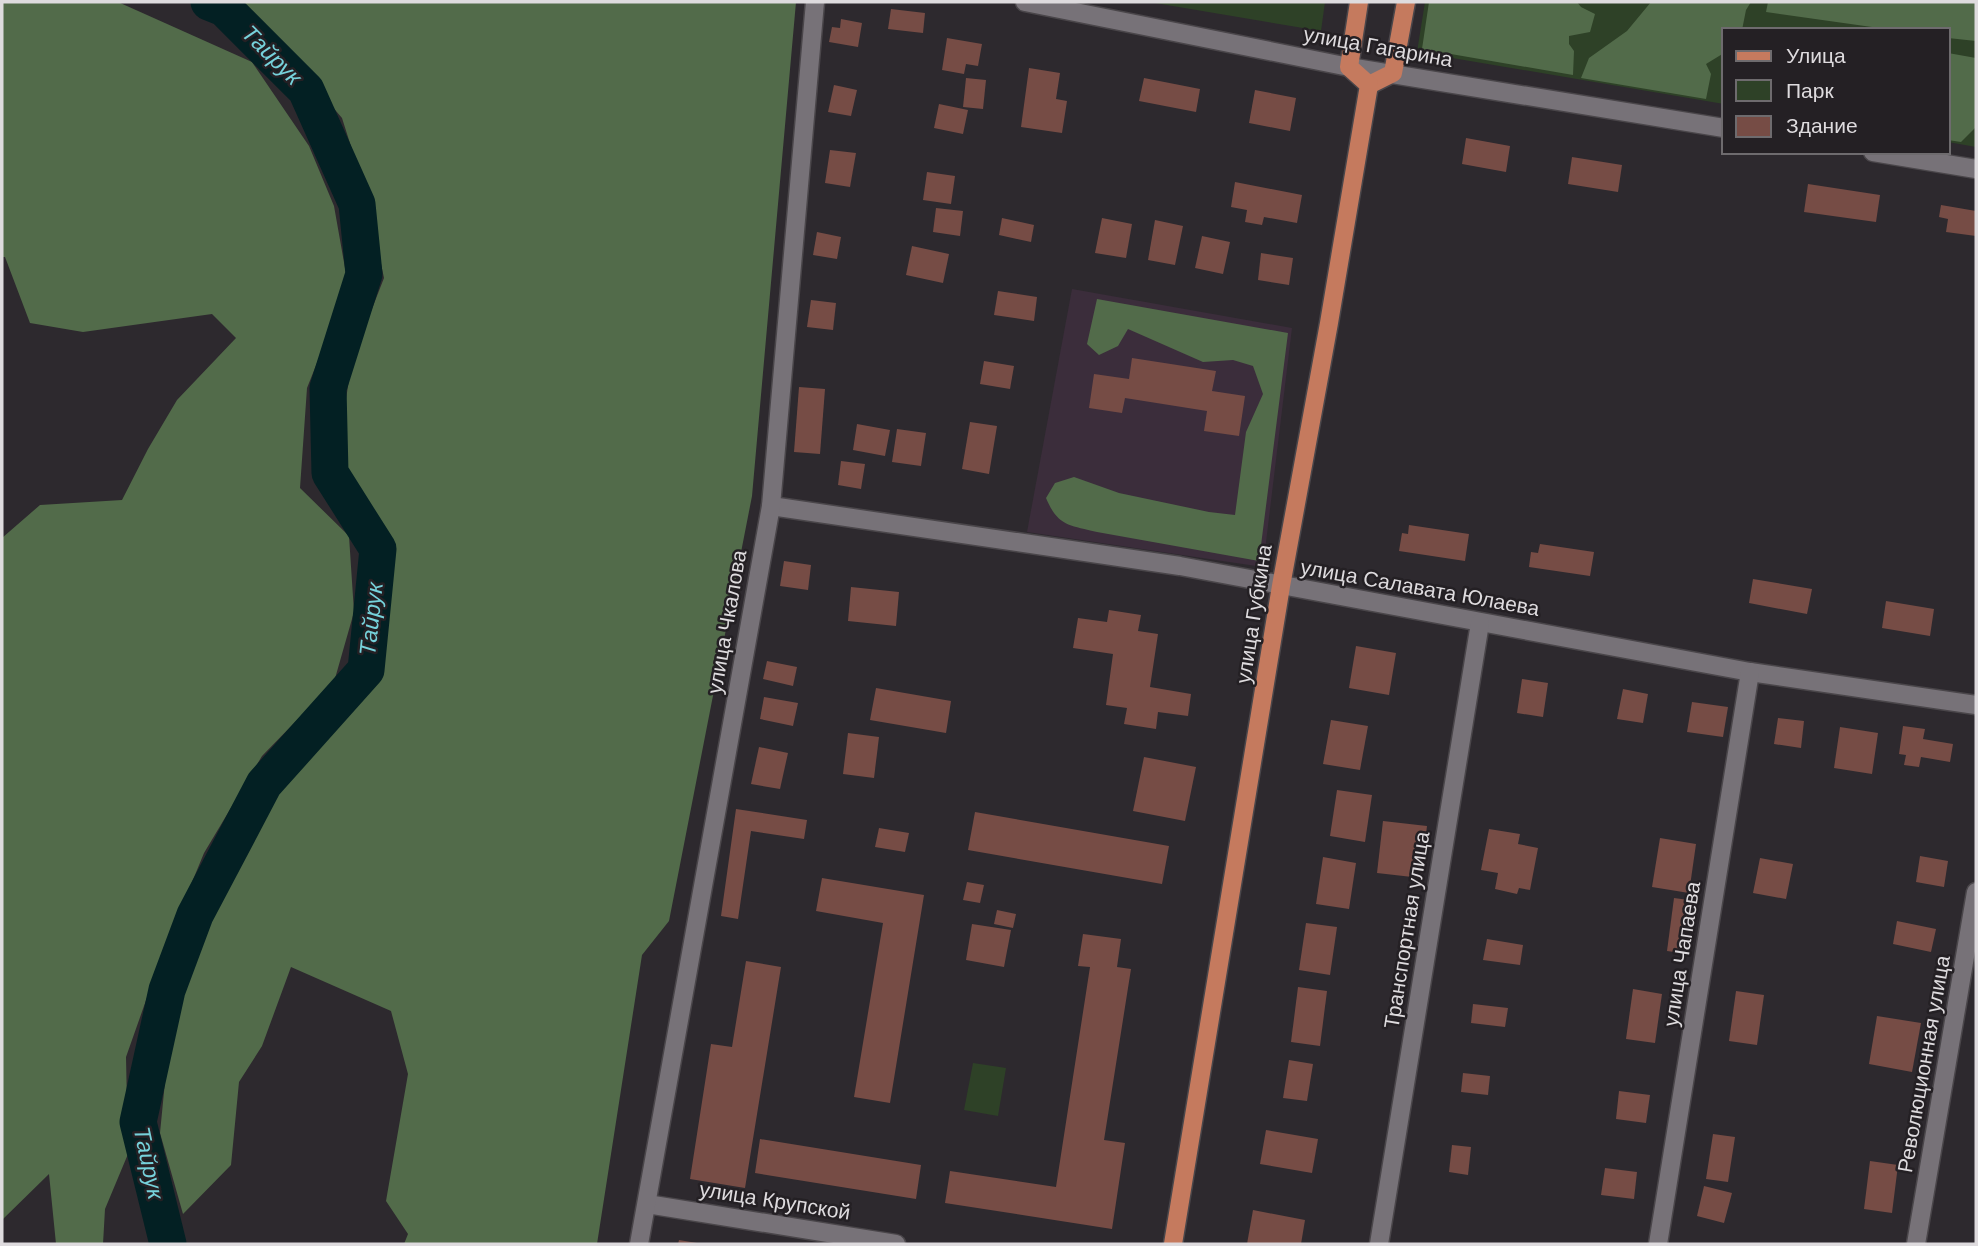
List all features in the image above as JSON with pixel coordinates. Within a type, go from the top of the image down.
[{"type":"main road","points":[[1359,2],[1349,67],[1369,85],[1392,73],[1406,2]]},
{"type":"main road","name":"улица Губкина","points":[[1173,1244],[1231,904],[1281,586],[1369,85]]},
{"type":"street","name":"улица Чкалова","points":[[639,1244],[771,506],[815,2]]},
{"type":"street","name":"улица Гагарина","points":[[1025,2],[1349,67],[1722,128]]},
{"type":"street","points":[[1885,154],[1976,169]]},
{"type":"street","name":"улица Салавата Юлаева","points":[[771,506],[1180,566],[1750,672],[1976,705]]},
{"type":"street","name":"Транспортная улица","points":[[1379,1244],[1480,623]]},
{"type":"street","name":"улица Чапаева","points":[[1658,1244],[1750,672]]},
{"type":"street","name":"Революционная улица","points":[[1916,1244],[1969,980],[1976,892]]},
{"type":"street","name":"улица Крупской","points":[[647,1204],[892,1244]]},
{"type":"shaded area","points":[[1072,289],[1292,328],[1263,567],[1027,532]]},
{"type":"green space","points":[[2,2],[118,2],[252,62],[309,146],[334,206],[348,285],[307,388],[300,488],[349,536],[354,612],[334,682],[262,756],[204,853],[162,955],[126,1057],[128,1154],[105,1209],[103,1244],[56,1244],[49,1174],[2,1220],[2,538],[40,505],[122,500],[177,400],[236,338],[212,314],[83,332],[30,323],[5,257],[2,257]]},
{"type":"green space","points":[[222,2],[796,2],[752,496],[669,921],[642,955],[597,1244],[404,1244],[408,1234],[386,1201],[408,1074],[391,1011],[291,967],[262,1046],[239,1082],[231,1165],[183,1214],[160,1133],[168,1051],[185,972],[225,881],[275,792],[344,721],[373,677],[386,578],[379,524],[346,484],[344,412],[352,360],[384,278],[367,197],[342,118],[283,49]]},
{"type":"green space","points":[[1149,2],[1325,2],[1321,31]]},
{"type":"green space","points":[[1425,2],[1976,2],[1976,147],[1950,142],[1950,28],[1722,28],[1722,104],[1417,52]]},
{"type":"green space","points":[[1429,2],[1577,2],[1595,14],[1590,32],[1569,36],[1569,44],[1574,51],[1573,75],[1422,49]]},
{"type":"green space","points":[[1651,2],[1751,2],[1746,10],[1742,28],[1722,28],[1722,54],[1706,64],[1711,74],[1706,99],[1581,78],[1589,58],[1627,31]]},
{"type":"green space","points":[[1768,2],[1976,2],[1976,41],[1950,38],[1950,28],[1879,28],[1766,12]]},
{"type":"green space","points":[[1950,53],[1976,58],[1976,127],[1961,142],[1950,140]]},
{"type":"green space","points":[[1097,299],[1288,333],[1259,561],[1078,528],[1065,523],[1050,507],[1046,498],[1055,483],[1074,477],[1119,493],[1235,515],[1246,432],[1263,394],[1253,366],[1233,360],[1203,362],[1128,329],[1118,346],[1099,355],[1087,344]]},
{"type":"green space","points":[[973,1063],[1006,1068],[998,1116],[964,1110]]},
{"type":"building","points":[[891,9],[925,13],[923,33],[888,29]]},
{"type":"building","points":[[841,19],[862,23],[858,47],[829,42],[832,27],[840,28]]},
{"type":"building","points":[[947,38],[982,44],[978,66],[966,64],[964,74],[942,70]]},
{"type":"building","points":[[1029,68],[1060,73],[1056,99],[1067,101],[1062,133],[1021,127]]},
{"type":"building","points":[[966,78],[986,80],[983,109],[963,107]]},
{"type":"building","points":[[1144,78],[1200,89],[1196,112],[1139,101]]},
{"type":"building","points":[[834,85],[857,90],[851,116],[828,112]]},
{"type":"building","points":[[1255,90],[1296,98],[1290,131],[1249,123]]},
{"type":"building","points":[[939,104],[968,110],[963,134],[934,128]]},
{"type":"building","points":[[1466,138],[1510,146],[1506,172],[1462,164]]},
{"type":"building","points":[[830,150],[856,153],[850,187],[825,183]]},
{"type":"building","points":[[1572,157],[1622,165],[1618,192],[1568,184]]},
{"type":"building","points":[[927,172],[955,176],[951,204],[923,200]]},
{"type":"building","points":[[1235,182],[1302,195],[1297,223],[1264,217],[1262,225],[1245,222],[1247,210],[1231,207]]},
{"type":"building","points":[[1808,184],[1880,195],[1876,222],[1804,212]]},
{"type":"building","points":[[1941,205],[1976,211],[1976,236],[1946,232],[1948,219],[1939,217]]},
{"type":"building","points":[[936,208],[963,211],[960,236],[933,232]]},
{"type":"building","points":[[1002,218],[1034,225],[1031,242],[999,235]]},
{"type":"building","points":[[1102,218],[1132,224],[1126,258],[1095,253]]},
{"type":"building","points":[[1155,220],[1183,226],[1175,265],[1148,260]]},
{"type":"building","points":[[817,232],[841,237],[837,259],[813,255]]},
{"type":"building","points":[[1202,236],[1230,242],[1223,274],[1195,268]]},
{"type":"building","points":[[912,246],[949,254],[943,283],[906,275]]},
{"type":"building","points":[[1261,253],[1293,258],[1289,285],[1258,280]]},
{"type":"building","points":[[998,291],[1037,297],[1034,321],[994,315]]},
{"type":"building","points":[[811,300],[836,303],[833,330],[807,327]]},
{"type":"building","points":[[1132,358],[1216,371],[1212,391],[1245,396],[1239,436],[1204,431],[1207,411],[1125,398],[1122,413],[1089,408],[1094,374],[1129,379]]},
{"type":"building","points":[[984,361],[1014,366],[1010,389],[980,384]]},
{"type":"building","points":[[799,387],[825,389],[820,454],[794,452]]},
{"type":"building","points":[[970,422],[997,426],[989,474],[962,469]]},
{"type":"building","points":[[857,424],[890,430],[885,456],[853,450]]},
{"type":"building","points":[[897,429],[926,433],[921,466],[892,462]]},
{"type":"building","points":[[841,461],[865,464],[861,489],[838,485]]},
{"type":"building","points":[[1409,525],[1469,534],[1465,561],[1399,551],[1402,533],[1408,534]]},
{"type":"building","points":[[1540,544],[1594,552],[1590,576],[1529,567],[1531,552],[1538,553]]},
{"type":"building","points":[[784,561],[811,565],[808,590],[780,586]]},
{"type":"building","points":[[1753,579],[1812,589],[1807,614],[1749,603]]},
{"type":"building","points":[[851,587],[899,592],[896,626],[848,621]]},
{"type":"building","points":[[1886,601],[1934,609],[1930,636],[1882,628]]},
{"type":"building","points":[[1109,610],[1141,615],[1138,631],[1158,634],[1150,687],[1191,694],[1188,716],[1158,712],[1156,729],[1124,724],[1127,708],[1106,705],[1113,654],[1073,648],[1078,618],[1107,622]]},
{"type":"building","points":[[1356,646],[1396,653],[1389,695],[1349,688]]},
{"type":"building","points":[[767,661],[797,667],[793,686],[763,679]]},
{"type":"building","points":[[1522,679],[1548,683],[1543,717],[1517,713]]},
{"type":"building","points":[[876,688],[951,701],[946,733],[870,720]]},
{"type":"building","points":[[1623,689],[1648,694],[1643,723],[1617,719]]},
{"type":"building","points":[[764,697],[798,703],[793,726],[760,719]]},
{"type":"building","points":[[1692,702],[1728,707],[1723,737],[1687,732]]},
{"type":"building","points":[[1778,718],[1804,721],[1801,748],[1774,744]]},
{"type":"building","points":[[1331,720],[1368,726],[1360,770],[1323,764]]},
{"type":"building","points":[[1903,726],[1925,729],[1923,739],[1953,744],[1950,762],[1921,757],[1919,767],[1904,765],[1906,755],[1899,754]]},
{"type":"building","points":[[1840,727],[1878,733],[1872,774],[1834,768]]},
{"type":"building","points":[[848,733],[879,737],[874,778],[843,774]]},
{"type":"building","points":[[759,747],[788,753],[780,789],[751,784]]},
{"type":"building","points":[[1144,757],[1196,767],[1185,821],[1133,811]]},
{"type":"building","points":[[1337,790],[1372,795],[1365,842],[1330,836]]},
{"type":"building","points":[[736,809],[807,820],[804,839],[751,831],[738,919],[721,916]]},
{"type":"building","points":[[975,812],[1169,846],[1162,884],[968,850]]},
{"type":"building","points":[[1383,821],[1427,826],[1421,878],[1377,873]]},
{"type":"building","points":[[879,828],[909,833],[905,852],[875,847]]},
{"type":"building","points":[[1489,829],[1520,834],[1518,844],[1538,848],[1530,890],[1519,888],[1517,894],[1495,889],[1498,873],[1481,870]]},
{"type":"building","points":[[1660,838],[1696,844],[1689,893],[1652,887]]},
{"type":"building","points":[[1920,856],[1948,861],[1944,887],[1916,882]]},
{"type":"building","points":[[1323,857],[1356,863],[1349,909],[1316,904]]},
{"type":"building","points":[[1760,858],[1793,864],[1786,899],[1753,893]]},
{"type":"building","points":[[822,878],[924,895],[890,1103],[854,1097],[883,923],[816,911]]},
{"type":"building","points":[[967,882],[984,885],[980,903],[963,900]]},
{"type":"building","points":[[1674,898],[1696,901],[1689,954],[1667,951]]},
{"type":"building","points":[[997,910],[1016,914],[1013,928],[994,924]]},
{"type":"building","points":[[1897,921],[1936,929],[1931,952],[1893,944]]},
{"type":"building","points":[[1306,923],[1337,927],[1330,975],[1299,970]]},
{"type":"building","points":[[972,924],[1011,930],[1004,967],[966,960]]},
{"type":"building","points":[[1083,934],[1121,939],[1117,967],[1131,969],[1104,1140],[1125,1143],[1112,1229],[945,1203],[950,1171],[1056,1187],[1090,967],[1078,966]]},
{"type":"building","points":[[1487,939],[1523,945],[1520,965],[1483,960]]},
{"type":"building","points":[[746,961],[781,967],[745,1188],[690,1179],[711,1044],[732,1047]]},
{"type":"building","points":[[1298,987],[1327,991],[1320,1046],[1291,1042]]},
{"type":"building","points":[[1633,989],[1662,994],[1655,1043],[1626,1039]]},
{"type":"building","points":[[1736,991],[1764,995],[1757,1045],[1729,1041]]},
{"type":"building","points":[[1473,1004],[1508,1008],[1505,1027],[1471,1023]]},
{"type":"building","points":[[1877,1016],[1921,1023],[1912,1072],[1869,1064]]},
{"type":"building","points":[[1289,1060],[1313,1064],[1307,1101],[1283,1098]]},
{"type":"building","points":[[1463,1073],[1490,1076],[1488,1095],[1461,1092]]},
{"type":"building","points":[[1619,1091],[1650,1095],[1646,1123],[1616,1119]]},
{"type":"building","points":[[1266,1130],[1318,1139],[1312,1173],[1260,1164]]},
{"type":"building","points":[[1713,1134],[1735,1137],[1728,1182],[1706,1179]]},
{"type":"building","points":[[760,1139],[921,1165],[916,1199],[755,1173]]},
{"type":"building","points":[[1452,1145],[1471,1147],[1468,1175],[1449,1172]]},
{"type":"building","points":[[1870,1161],[1898,1165],[1892,1213],[1864,1209]]},
{"type":"building","points":[[1605,1168],[1637,1172],[1634,1199],[1601,1195]]},
{"type":"building","points":[[1704,1186],[1732,1193],[1724,1223],[1697,1216]]},
{"type":"building","points":[[1253,1210],[1305,1220],[1301,1244],[1247,1244]]},
{"type":"building","points":[[679,1240],[697,1243],[697,1244],[678,1244]]},
{"type":"waterway","name":"Тайрук","points":[[168,1244],[138,1122],[167,990],[195,915],[264,784],[366,670],[378,549],[330,473],[328,388],[364,274],[357,204],[306,90],[224,8],[209,2]]}]
